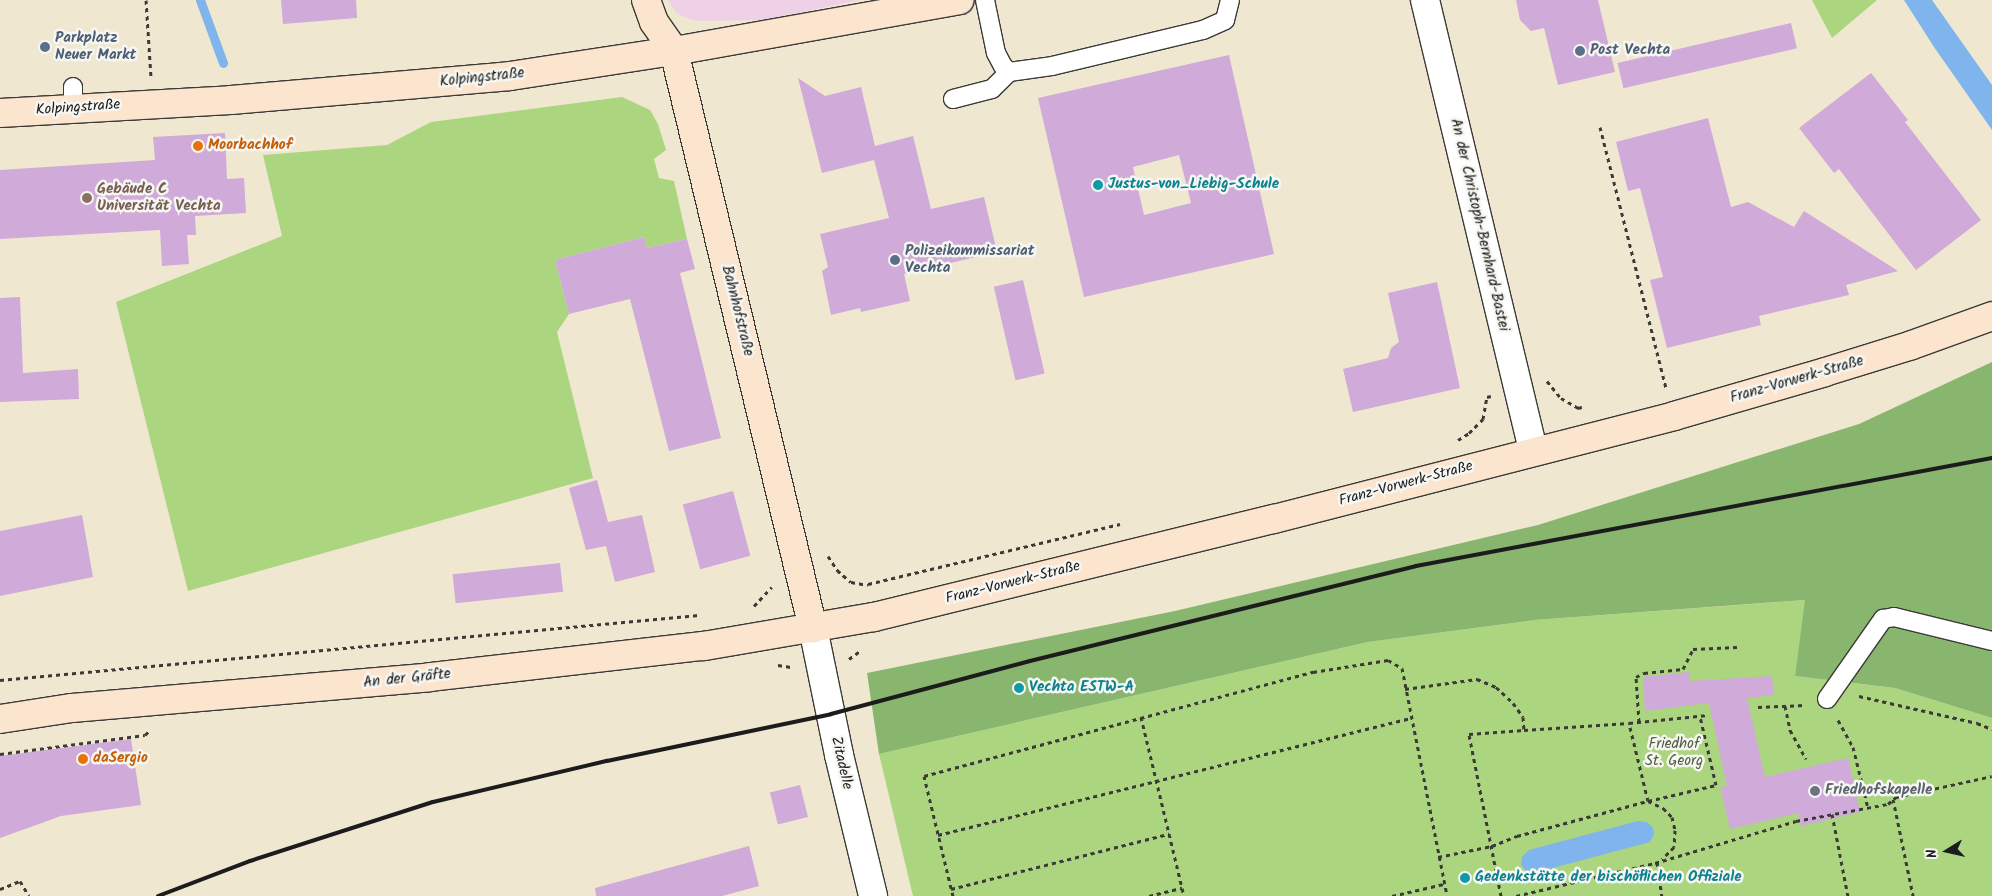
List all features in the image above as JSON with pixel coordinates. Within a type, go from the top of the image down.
[{"type":"main road","name":"Bahnhofstraße","points":[[646,0],[654,22],[674,51],[797,555],[813,628]]},
{"type":"main road","name":"Kolpingstraße","points":[[0,113],[73,98],[153,104],[231,100],[510,76],[674,51],[921,3],[959,0]]},
{"type":"main road","name":"Franz-Vorwerk-Straße","points":[[813,628],[936,602],[1274,519],[1674,416],[1912,345],[1992,316]]},
{"type":"main road","name":"An der Gräfte","points":[[0,719],[72,708],[430,677],[704,646],[813,628]]},
{"type":"street","name":"An der Christoph-Bernhard-Bastei","points":[[1425,0],[1533,451]]},
{"type":"street","name":"Zitadelle","points":[[813,628],[839,755],[873,896]]},
{"type":"lane","points":[[985,0],[996,53],[1003,66],[1009,72]]},
{"type":"lane","points":[[953,98],[992,89],[1009,72],[1052,66],[1203,30],[1224,20],[1230,0]]},
{"type":"lane","points":[[1830,694],[1884,619],[1894,617],[1992,641]]},
{"type":"path","points":[[146,0],[153,104]]},
{"type":"path","points":[[1600,127],[1674,416]]},
{"type":"path","points":[[1456,441],[1469,433],[1483,419],[1487,397],[1548,380],[1562,398],[1578,408],[1586,407]]},
{"type":"path","points":[[1658,390],[1676,385]]},
{"type":"path","points":[[868,584],[1128,522]]},
{"type":"path","points":[[0,680],[700,614]]},
{"type":"path","points":[[1640,722],[1636,677],[1644,673],[1683,669],[1693,649],[1736,648]]},
{"type":"path","points":[[953,896],[924,776],[1314,672],[1388,660],[1402,668],[1447,896]]},
{"type":"path","points":[[1405,688],[1477,679],[1496,687],[1513,703],[1523,717],[1524,730]]},
{"type":"path","points":[[1830,694],[1853,747],[1868,808]]},
{"type":"path","points":[[1758,706],[1805,705],[1830,694],[1977,723],[1992,729]]},
{"type":"path","points":[[1785,706],[1790,730],[1806,759]]},
{"type":"path","points":[[1501,896],[1469,734],[1630,723],[1708,715]]},
{"type":"path","points":[[1438,857],[1492,846],[1517,836],[1716,785],[1700,716]]},
{"type":"path","points":[[1141,718],[1184,896]]},
{"type":"path","points":[[938,835],[1411,718]]},
{"type":"path","points":[[1630,723],[1648,801]]},
{"type":"path","points":[[1516,896],[1655,863],[1796,821],[1888,804],[1896,797],[1992,776]]},
{"type":"path","points":[[1893,800],[1913,896]]},
{"type":"path","points":[[1648,801],[1663,808],[1672,816],[1675,830],[1674,847],[1666,857],[1655,863]]},
{"type":"path","points":[[1832,814],[1848,896]]},
{"type":"path","points":[[951,889],[1169,834]]},
{"type":"path","points":[[1655,863],[1662,896]]},
{"type":"path","points":[[0,889],[20,881],[29,896]]},
{"type":"path","points":[[1392,896],[1444,884]]},
{"type":"path","points":[[1149,896],[1182,888]]},
{"type":"shaded area","points":[[668,0],[859,0],[763,20],[696,21],[677,14]]},
{"type":"green space","points":[[1812,0],[1877,0],[1832,38]]},
{"type":"green space","points":[[622,97],[650,110],[658,124],[666,150],[654,159],[659,178],[674,181],[687,239],[647,248],[644,237],[555,260],[569,314],[557,332],[593,478],[188,591],[116,302],[282,236],[263,155],[387,145],[431,122]]},
{"type":"green space","points":[[1992,362],[1992,718],[1895,688],[1795,676],[1805,600],[1535,620],[1368,642],[879,754],[867,673],[1175,611],[1538,525],[1859,424]]},
{"type":"green space","name":"Friedhof St. Georg","points":[[1806,600],[1795,676],[1895,688],[1992,718],[1992,896],[913,896],[879,754],[1368,642],[1535,620]]},
{"type":"water","points":[[1904,0],[1932,0],[1992,85],[1992,130],[1934,47]]},
{"type":"water","points":[[1638,821],[1647,822],[1653,828],[1654,834],[1650,842],[1534,873],[1527,872],[1521,865],[1522,857],[1529,850]]},
{"type":"building","points":[[281,0],[356,0],[357,18],[283,24]]},
{"type":"building","name":"Post Vechta","points":[[1516,0],[1598,0],[1615,72],[1558,85],[1544,28],[1531,31],[1520,20]]},
{"type":"building","points":[[1791,23],[1797,48],[1623,88],[1618,63]]},
{"type":"building","name":"Justus-von_Liebig-Schule","points":[[1229,55],[1274,254],[1084,297],[1038,98]],"holes":[[[1179,155],[1191,203],[1144,215],[1133,167]]]},
{"type":"building","points":[[1871,73],[1908,120],[1905,122],[1981,220],[1916,270],[1839,169],[1834,173],[1799,128]]},
{"type":"building","name":"Polizeikommissariat Vechta","points":[[798,78],[825,96],[861,87],[875,146],[913,136],[931,209],[984,197],[997,252],[904,274],[910,301],[861,312],[860,308],[831,315],[822,271],[828,267],[820,234],[889,218],[874,160],[822,173]]},
{"type":"building","points":[[1708,118],[1731,207],[1748,202],[1794,227],[1804,211],[1898,271],[1846,285],[1849,295],[1759,316],[1761,325],[1667,348],[1650,280],[1663,277],[1640,188],[1628,191],[1616,142]]},
{"type":"building","points":[[225,133],[227,179],[244,178],[246,213],[195,216],[196,235],[187,235],[189,264],[162,266],[160,230],[0,239],[0,170],[155,160],[153,137]]},
{"type":"building","points":[[644,237],[647,248],[687,239],[695,269],[680,273],[721,438],[669,451],[630,299],[569,314],[555,260]]},
{"type":"building","points":[[1023,280],[1045,374],[1015,380],[994,287]]},
{"type":"building","points":[[1437,282],[1460,388],[1353,412],[1343,369],[1388,358],[1391,348],[1399,342],[1388,293]]},
{"type":"building","points":[[20,297],[23,373],[78,369],[79,399],[0,402],[0,298]]},
{"type":"building","points":[[597,480],[608,522],[642,515],[655,572],[615,582],[606,546],[586,550],[569,488]]},
{"type":"building","points":[[733,491],[750,556],[700,569],[683,504]]},
{"type":"building","points":[[82,515],[93,577],[0,596],[0,531]]},
{"type":"building","points":[[560,563],[563,592],[456,603],[453,574]]},
{"type":"building","points":[[1689,672],[1690,681],[1772,676],[1774,695],[1747,698],[1765,777],[1848,758],[1860,812],[1801,826],[1798,813],[1730,829],[1720,787],[1727,786],[1709,703],[1645,711],[1643,677]]},
{"type":"building","points":[[131,739],[141,805],[61,816],[0,838],[0,756]]},
{"type":"building","points":[[800,785],[808,817],[778,825],[770,792]]},
{"type":"building","points":[[749,846],[759,886],[722,896],[596,896],[595,888]]},
{"type":"waterway","points":[[200,0],[223,63]]},
{"type":"railway","points":[[158,896],[250,861],[433,802],[607,761],[831,714],[1030,661],[1416,566],[1992,458]]},
{"type":"place","name":"Parkplatz Neuer Markt","points":[[45,47]]},
{"type":"place","name":"Post Vechta","points":[[1580,51]]},
{"type":"place","name":"Moorbachhof","points":[[198,146]]},
{"type":"place","name":"Justus-von_Liebig-Schule","points":[[1098,185]]},
{"type":"place","name":"Gebäude C Universität Vechta","points":[[87,198]]},
{"type":"place","name":"Polizeikommissariat Vechta","points":[[895,260]]},
{"type":"place","name":"Vechta ESTW-A","points":[[1019,688]]},
{"type":"place","name":"daSergio","points":[[83,759]]},
{"type":"place","name":"Friedhofskapelle","points":[[1815,791]]},
{"type":"place","name":"Gedenkstätte der bischöflichen Offiziale","points":[[1465,878]]}]
